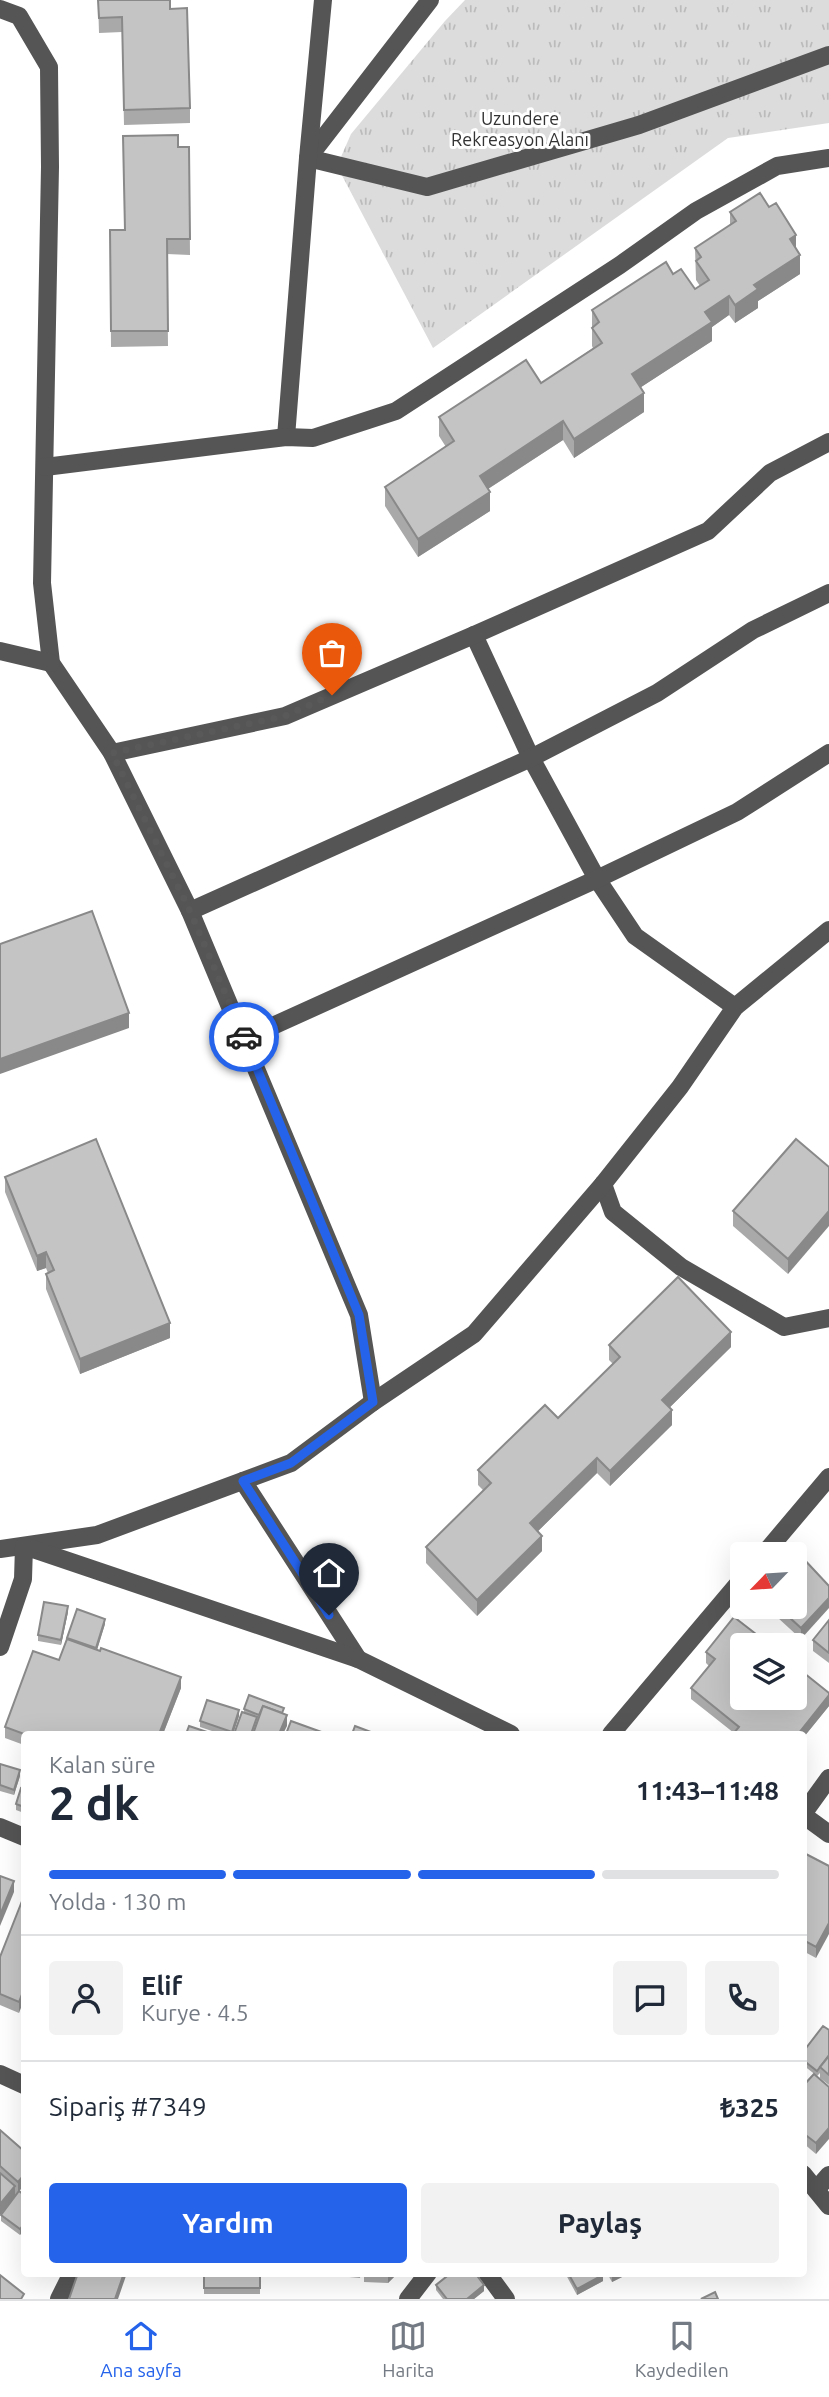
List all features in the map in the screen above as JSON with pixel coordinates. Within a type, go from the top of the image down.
[{"type":"street","points":[[286,436],[323,0]]},
{"type":"street","points":[[308,158],[426,3]]},
{"type":"street","points":[[0,9],[19,16],[49,67],[50,167],[42,583],[51,663],[112,753],[190,911],[359,1315],[373,1402]]},
{"type":"street","points":[[308,158],[426,187],[639,125],[829,55]]},
{"type":"street","points":[[45,467],[286,436],[313,438],[396,411],[620,265],[696,211],[777,166],[829,158]]},
{"type":"street","points":[[112,753],[285,716],[474,635],[708,531],[770,473],[829,442]]},
{"type":"street","points":[[190,911],[531,758],[657,693],[753,630],[829,593]]},
{"type":"street","points":[[474,635],[531,758],[597,879],[635,936],[735,1007]]},
{"type":"street","points":[[0,651],[51,663]]},
{"type":"street","points":[[244,1039],[597,879],[737,812],[829,753]]},
{"type":"street","points":[[0,1549],[97,1535],[291,1463],[373,1402],[474,1334],[603,1184],[680,1087],[735,1007],[829,930]]},
{"type":"street","points":[[603,1184],[613,1212],[681,1267],[784,1327],[829,1318]]},
{"type":"street","points":[[774,1542],[829,1477]]},
{"type":"street","points":[[243,1481],[358,1659]]},
{"type":"street","points":[[0,1647],[23,1579],[24,1546]]},
{"type":"street","points":[[24,1546],[358,1659],[505,1731]]},
{"type":"street","points":[[614,1731],[730,1594]]},
{"type":"street","points":[[807,1809],[829,1778]]},
{"type":"street","points":[[807,1818],[829,1834]]},
{"type":"street","points":[[0,1827],[21,1836]]},
{"type":"street","points":[[0,2074],[21,2084]]},
{"type":"street","points":[[816,2190],[829,2175]]},
{"type":"street","points":[[807,2179],[829,2206]]},
{"type":"street","points":[[59,2299],[70,2277]]},
{"type":"street","points":[[408,2299],[425,2277]]},
{"type":"street","points":[[490,2277],[506,2299]]},
{"type":"green space","name":"Uzundere Rekreasyon Alanı","points":[[465,0],[829,0],[829,123],[728,138],[433,348],[337,166],[351,134]]},
{"type":"building","points":[[98,0],[170,0],[170,9],[187,8],[190,108],[124,110],[122,17],[99,18]]},
{"type":"building","points":[[178,135],[178,147],[189,147],[190,239],[167,239],[168,331],[111,331],[110,230],[125,230],[123,136]]},
{"type":"building","points":[[760,193],[769,207],[776,203],[796,235],[790,239],[800,255],[754,285],[758,289],[735,305],[729,296],[705,312],[712,322],[632,374],[644,393],[574,439],[563,421],[480,476],[490,492],[418,539],[385,487],[454,441],[439,417],[526,360],[541,383],[602,343],[592,328],[599,322],[592,310],[666,262],[673,274],[681,269],[695,289],[709,280],[696,261],[701,257],[695,248],[736,221],[730,212]]},
{"type":"building","points":[[92,911],[129,1013],[0,1059],[0,944]]},
{"type":"building","points":[[96,1139],[170,1323],[80,1359],[46,1274],[54,1270],[46,1252],[37,1256],[5,1177]]},
{"type":"building","points":[[796,1139],[829,1167],[829,1211],[788,1259],[733,1211]]},
{"type":"building","points":[[678,1277],[731,1332],[662,1400],[672,1410],[610,1471],[597,1458],[530,1523],[542,1536],[477,1600],[426,1547],[491,1483],[478,1470],[545,1405],[558,1418],[620,1357],[609,1345]]},
{"type":"building","points":[[807,1562],[829,1586],[829,1598],[801,1628],[791,1619],[807,1619]]},
{"type":"building","points":[[44,1602],[68,1606],[61,1640],[38,1635]]},
{"type":"building","points":[[77,1609],[105,1619],[96,1648],[67,1638]]},
{"type":"building","points":[[732,1619],[737,1619],[755,1633],[730,1633],[730,1710],[807,1710],[807,1675],[829,1695],[800,1731],[736,1731],[739,1727],[691,1688],[715,1659],[706,1652]]},
{"type":"building","points":[[829,1620],[829,1653],[813,1640]]},
{"type":"building","points":[[67,1639],[100,1651],[101,1648],[181,1677],[160,1731],[21,1733],[5,1727],[33,1651],[59,1660]]},
{"type":"building","points":[[249,1695],[284,1708],[282,1713],[263,1706],[259,1715],[244,1709]]},
{"type":"building","points":[[207,1700],[239,1710],[232,1731],[200,1721]]},
{"type":"building","points":[[263,1706],[287,1715],[280,1731],[254,1731]]},
{"type":"building","points":[[242,1712],[257,1717],[252,1731],[235,1731]]},
{"type":"building","points":[[291,1721],[319,1731],[287,1731]]},
{"type":"building","points":[[189,1726],[204,1731],[187,1731]]},
{"type":"building","points":[[355,1726],[368,1731],[353,1731]]},
{"type":"building","points":[[0,1764],[20,1770],[14,1790],[0,1785]]},
{"type":"building","points":[[21,1788],[21,1806],[16,1804]]},
{"type":"building","points":[[807,1855],[829,1866],[829,1923],[816,1947],[807,1942]]},
{"type":"building","points":[[0,1876],[14,1881],[0,1915]]},
{"type":"building","points":[[21,1904],[19,2002],[0,1994],[0,1957]]},
{"type":"building","points":[[823,2026],[829,2030],[829,2055],[817,2071],[807,2063],[807,2047]]},
{"type":"building","points":[[829,2056],[829,2075],[820,2067]]},
{"type":"building","points":[[814,2074],[829,2087],[829,2128],[816,2143],[807,2136],[807,2082]]},
{"type":"building","points":[[0,2130],[21,2148],[21,2178],[18,2182],[0,2166]]},
{"type":"building","points":[[0,2173],[15,2186],[0,2204]]},
{"type":"building","points":[[19,2191],[21,2193],[20,2229],[1,2215]]},
{"type":"building","points":[[0,2275],[24,2294],[21,2299],[0,2299]]},
{"type":"building","points":[[77,2277],[123,2277],[115,2299],[69,2299]]},
{"type":"building","points":[[204,2277],[260,2277],[260,2288],[204,2288]]},
{"type":"building","points":[[446,2277],[478,2277],[484,2285],[467,2299],[447,2299],[436,2285]]},
{"type":"building","points":[[570,2277],[599,2277],[577,2289]]},
{"type":"building","points":[[715,2292],[718,2299],[701,2299]]},
{"type":"way so far","points":[[244,1037],[190,911],[112,753],[285,716],[332,695]]},
{"type":"route","points":[[244,1037],[359,1315],[373,1402],[291,1463],[243,1481],[329,1615]]}]
